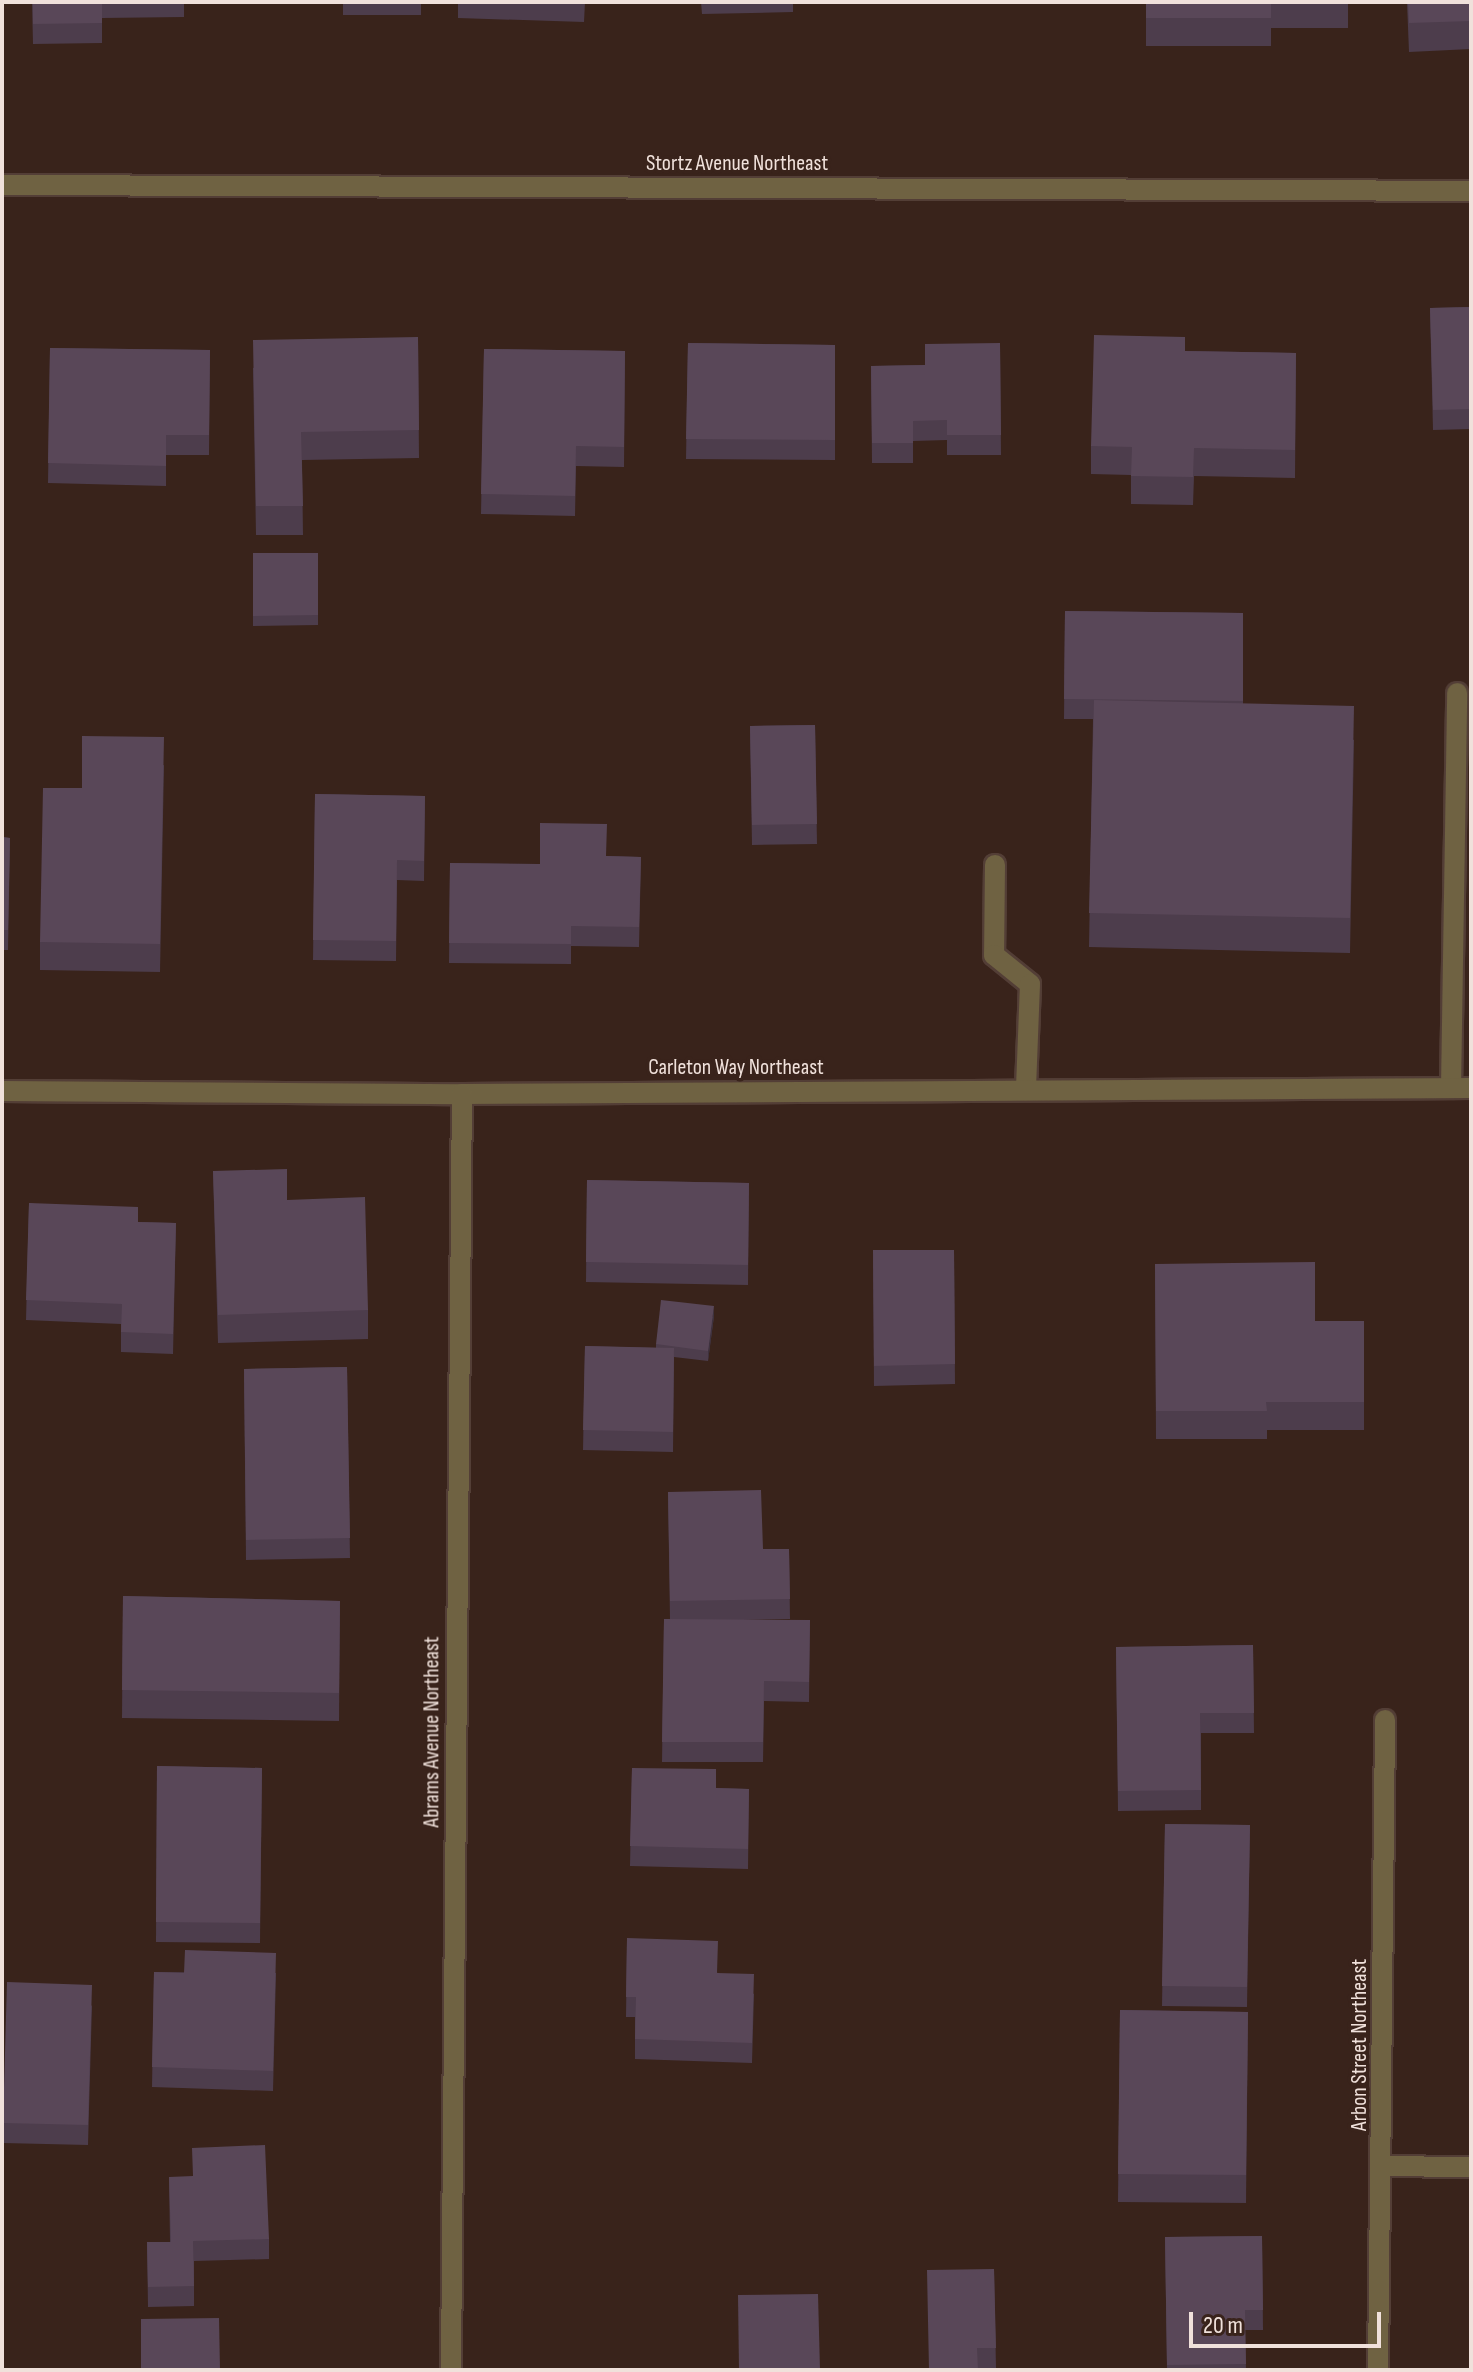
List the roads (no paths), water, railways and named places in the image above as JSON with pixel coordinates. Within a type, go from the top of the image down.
[{"type":"street","name":"Stortz Avenue Northeast","points":[[2,185],[1471,191]]},
{"type":"street","points":[[1457,693],[1461,1088]]},
{"type":"street","points":[[995,865],[994,955],[1030,984],[1026,1090]]},
{"type":"street","name":"Carleton Way Northeast","points":[[2,1091],[462,1094],[1461,1088]]},
{"type":"street","name":"Abrams Avenue Northeast","points":[[451,2370],[462,1094]]},
{"type":"street","name":"Arbon Street Northeast","points":[[1378,2370],[1383,2166],[1385,1720]]},
{"type":"street","points":[[1383,2166],[1471,2167]]}]
